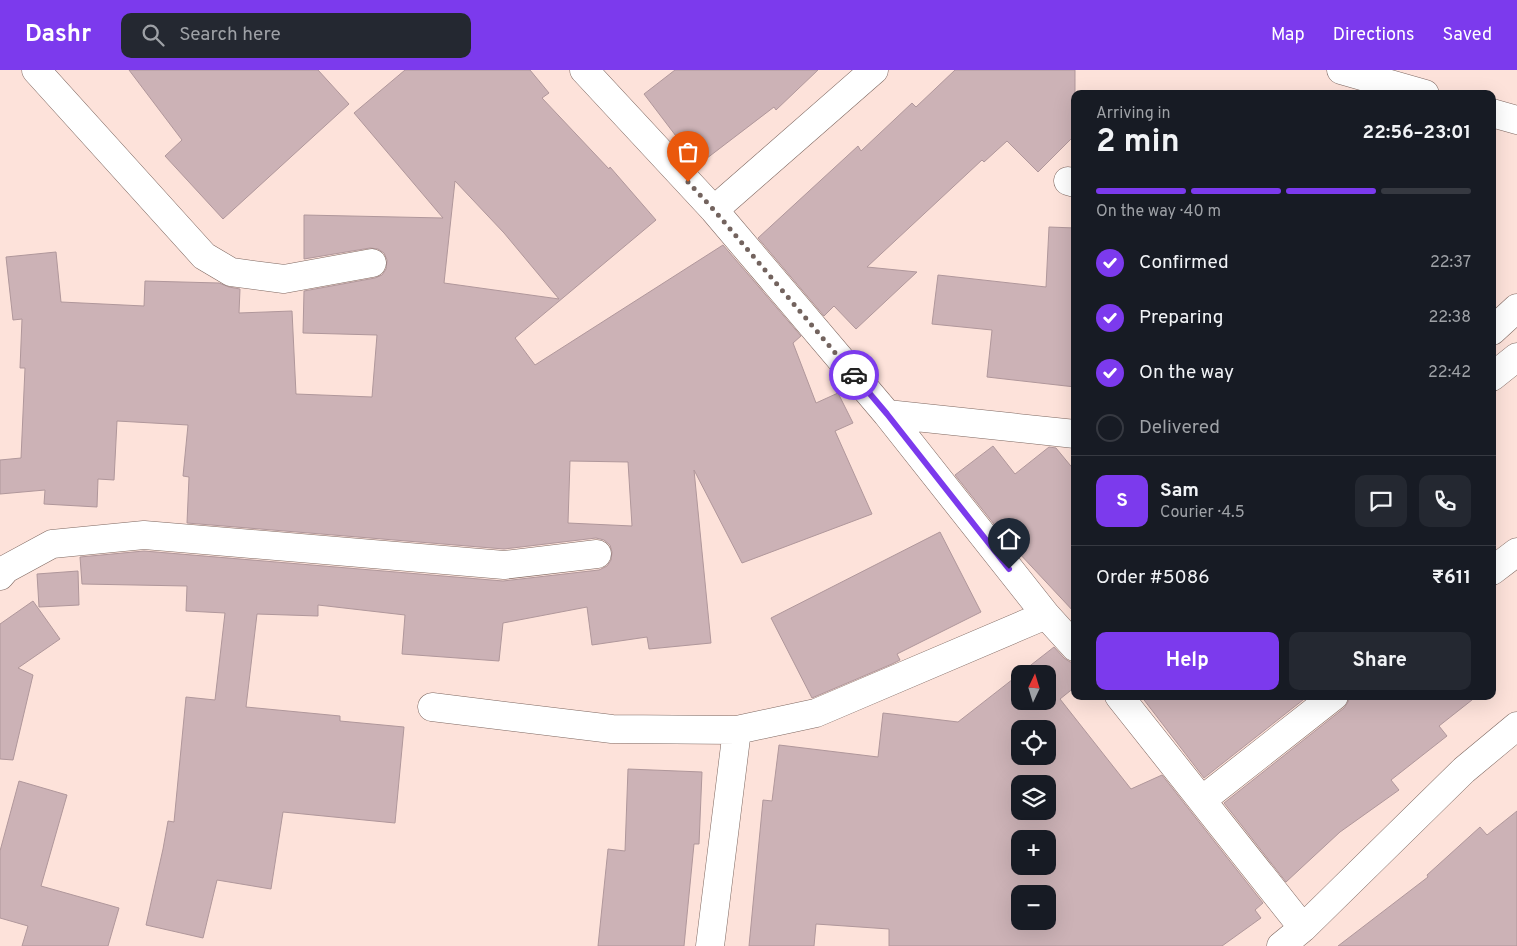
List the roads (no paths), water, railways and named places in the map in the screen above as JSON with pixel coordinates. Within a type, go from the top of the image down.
[{"type":"street","points":[[36,70],[204,256],[232,272],[284,279],[372,263]]},
{"type":"street","points":[[584,70],[714,210],[887,414],[1046,615],[1071,643]]},
{"type":"street","points":[[714,210],[874,70]]},
{"type":"street","points":[[1341,70],[1411,90]]},
{"type":"street","points":[[1496,114],[1517,120]]},
{"type":"street","points":[[1496,325],[1508,307]]},
{"type":"street","points":[[1496,374],[1517,357]]},
{"type":"street","points":[[887,414],[1071,434]]},
{"type":"street","points":[[0,576],[6,570],[52,544],[144,535],[504,565],[597,554]]},
{"type":"street","points":[[1496,568],[1517,552]]},
{"type":"street","points":[[432,707],[612,729],[737,730],[816,713],[1046,615]]},
{"type":"street","points":[[1122,700],[1303,928]]},
{"type":"street","points":[[1202,800],[1329,700]]},
{"type":"street","points":[[1281,946],[1303,928],[1464,770],[1517,726]]},
{"type":"street","points":[[710,946],[737,730]]}]
